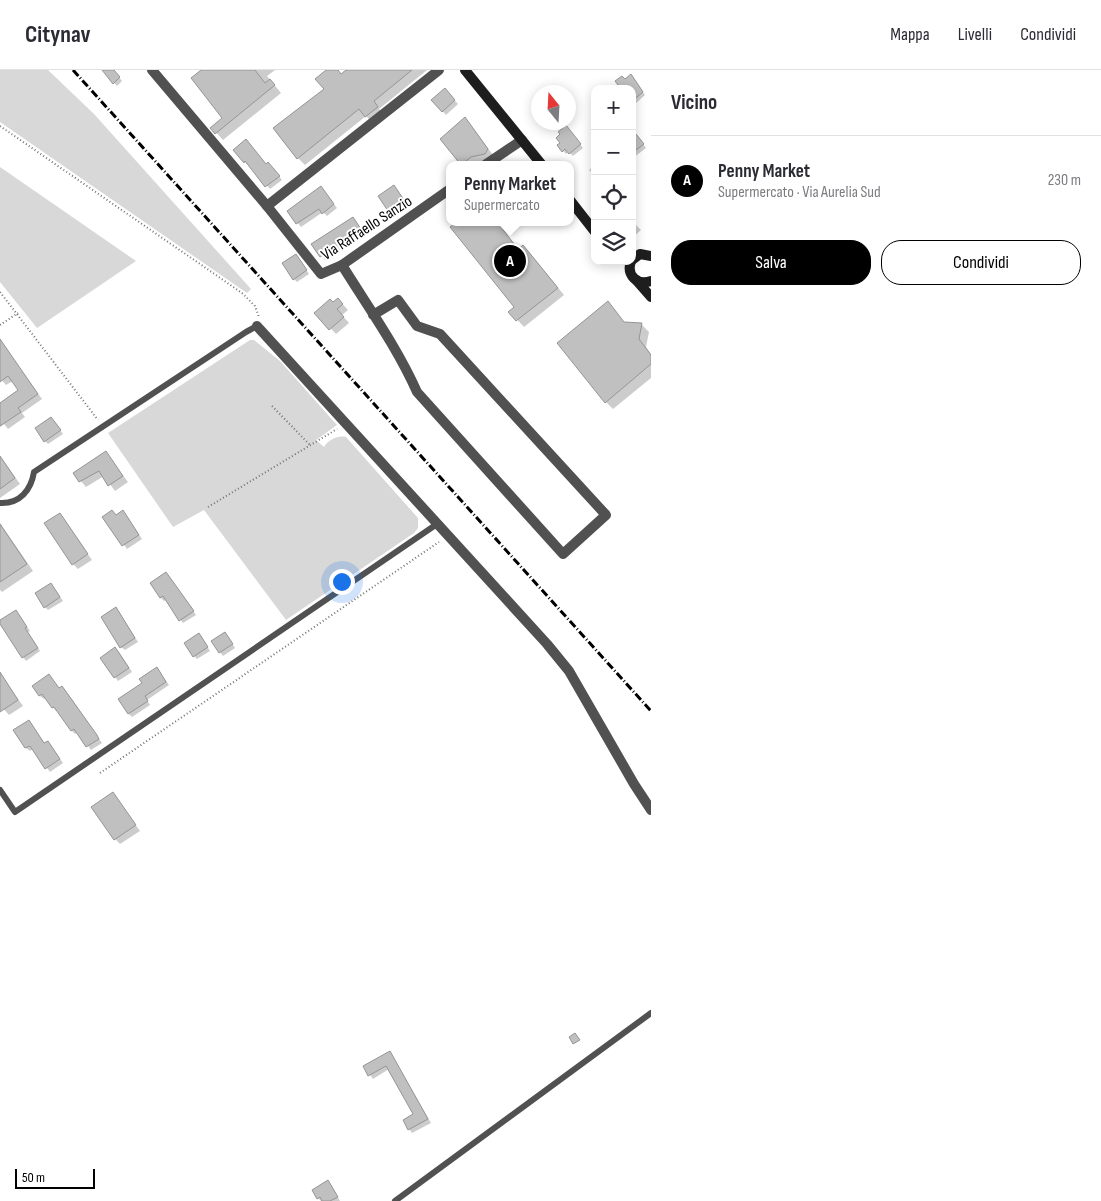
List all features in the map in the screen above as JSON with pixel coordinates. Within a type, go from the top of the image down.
[{"type":"street","name":"Via Raffaello Sanzio","points":[[152,70],[267,206],[321,274],[342,265],[446,192]]},
{"type":"street","points":[[267,206],[439,70]]},
{"type":"street","points":[[465,70],[539,161]]},
{"type":"street","points":[[491,161],[522,140]]},
{"type":"street","points":[[574,205],[591,227]]},
{"type":"street","points":[[630,272],[640,256]]},
{"type":"street","points":[[342,265],[373,315],[406,367],[417,392],[563,554],[606,515],[440,334],[417,326],[398,300],[373,315]]},
{"type":"street","points":[[624,265],[651,297]]},
{"type":"street","points":[[636,281],[645,283],[651,281]]},
{"type":"street","points":[[257,326],[547,644],[569,671],[651,810]]},
{"type":"lane","points":[[0,503],[8,504],[18,500],[28,489],[34,472],[257,326]]},
{"type":"lane","points":[[0,790],[15,812],[437,524]]},
{"type":"lane","points":[[395,1201],[651,1013]]},
{"type":"path","points":[[0,126],[242,292],[258,311],[259,320],[257,326]]},
{"type":"path","points":[[0,292],[102,426]]},
{"type":"path","points":[[0,325],[18,314]]},
{"type":"path","points":[[272,406],[310,445]]},
{"type":"path","points":[[208,507],[346,424]]},
{"type":"path","points":[[100,773],[448,536]]},
{"type":"shaded area","points":[[0,70],[48,70],[94,114],[251,289],[247,293],[0,122]]},
{"type":"shaded area","points":[[0,167],[136,261],[37,328],[0,282]]},
{"type":"shaded area","points":[[250,340],[254,340],[280,361],[337,425],[316,440],[324,447],[334,439],[346,437],[418,518],[418,528],[414,533],[286,620],[204,510],[173,527],[108,433]]},
{"type":"building","points":[[102,70],[114,70],[120,77],[113,84]]},
{"type":"building","points":[[201,70],[255,70],[265,83],[270,79],[275,85],[215,134],[210,128],[222,118],[191,78]]},
{"type":"building","points":[[326,70],[338,70],[341,74],[346,70],[412,70],[374,101],[378,107],[365,117],[359,109],[297,159],[273,128],[324,89],[315,79]]},
{"type":"building","points":[[631,74],[643,92],[636,98],[636,85],[618,85],[615,81],[622,76],[625,79]]},
{"type":"building","points":[[445,88],[455,100],[442,112],[431,100]]},
{"type":"building","points":[[465,117],[488,149],[485,154],[471,157],[466,161],[458,161],[440,139]]},
{"type":"building","points":[[560,130],[570,130],[581,144],[569,154],[565,149],[562,152],[557,145],[560,143],[556,138],[560,134],[558,132]]},
{"type":"building","points":[[636,134],[644,144],[636,150]]},
{"type":"building","points":[[246,139],[266,164],[268,162],[280,176],[265,187],[245,161],[244,163],[233,150]]},
{"type":"building","points":[[394,185],[404,200],[388,211],[378,196]]},
{"type":"building","points":[[321,186],[334,204],[322,214],[319,209],[296,224],[287,211]]},
{"type":"building","points":[[353,217],[361,229],[320,257],[311,244]]},
{"type":"building","points":[[500,226],[518,249],[523,245],[558,288],[516,321],[508,312],[514,307],[450,227]]},
{"type":"building","points":[[296,254],[307,270],[293,280],[282,263]]},
{"type":"building","points":[[338,298],[343,304],[337,309],[344,317],[329,330],[314,313],[330,299],[333,302]]},
{"type":"building","points":[[608,301],[624,322],[642,323],[639,339],[651,355],[651,364],[605,403],[557,343]]},
{"type":"building","points":[[0,339],[38,394],[18,408],[21,412],[0,426],[0,403],[18,390],[8,376],[0,382]]},
{"type":"building","points":[[51,417],[61,430],[44,442],[35,428]]},
{"type":"building","points":[[106,451],[123,476],[108,486],[99,471],[79,482],[73,473]]},
{"type":"building","points":[[0,456],[15,478],[0,489]]},
{"type":"building","points":[[112,510],[116,515],[123,510],[139,535],[122,546],[102,517]]},
{"type":"building","points":[[60,513],[88,554],[72,565],[44,523]]},
{"type":"building","points":[[0,524],[27,564],[0,582]]},
{"type":"building","points":[[166,572],[194,611],[179,621],[163,596],[160,598],[150,583]]},
{"type":"building","points":[[51,583],[60,597],[44,608],[35,593]]},
{"type":"building","points":[[116,607],[135,638],[120,648],[101,617]]},
{"type":"building","points":[[16,610],[38,648],[22,658],[0,624],[0,620]]},
{"type":"building","points":[[225,632],[233,644],[219,653],[211,641]]},
{"type":"building","points":[[199,633],[208,647],[193,657],[184,643]]},
{"type":"building","points":[[115,647],[129,668],[114,678],[100,658]]},
{"type":"building","points":[[157,667],[166,682],[145,696],[148,701],[128,714],[118,699],[142,683],[139,679]]},
{"type":"building","points":[[0,672],[18,700],[0,712]]},
{"type":"building","points":[[49,674],[59,688],[62,686],[99,739],[86,747],[74,729],[71,731],[54,707],[52,708],[42,694],[39,696],[32,686]]},
{"type":"building","points":[[29,720],[44,743],[48,741],[60,759],[45,769],[30,746],[25,748],[13,730]]},
{"type":"building","points":[[113,792],[136,825],[114,840],[91,807]]},
{"type":"building","points":[[575,1033],[580,1040],[573,1044],[569,1037]]},
{"type":"building","points":[[390,1051],[428,1119],[408,1130],[403,1120],[413,1114],[386,1066],[368,1076],[363,1066]]},
{"type":"building","points":[[328,1180],[338,1197],[330,1201],[322,1201],[320,1197],[317,1199],[312,1190]]},
{"type":"railway","points":[[73,70],[651,711]]},
{"type":"place","name":"Penny Market","points":[[510,261]]}]
